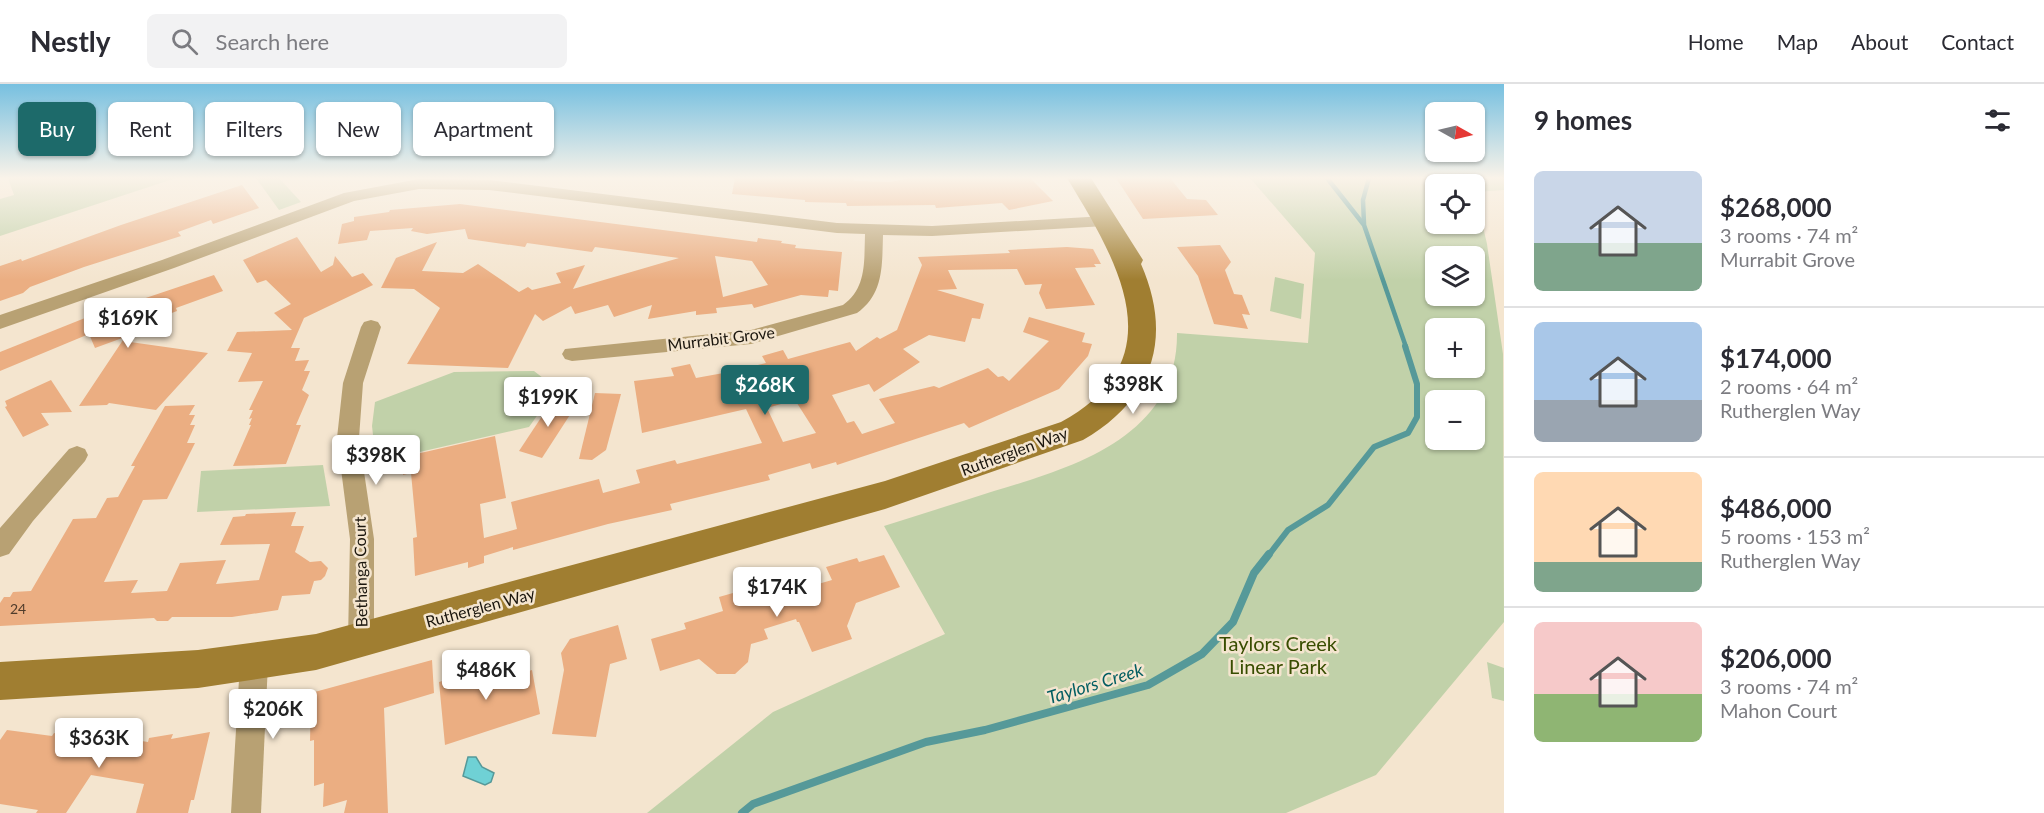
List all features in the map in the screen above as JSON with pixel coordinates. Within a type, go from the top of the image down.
[{"type":"street","points":[[0,322],[309,212]]},
{"type":"street","points":[[710,212],[791,223],[874,229],[1111,231]]},
{"type":"street","name":"Rutherglen Way","points":[[0,681],[188,671],[254,663],[361,640],[874,498],[949,474],[1020,461],[1081,440],[1109,422],[1138,391],[1153,356],[1157,330],[1149,290],[1099,212]]},
{"type":"street","name":"Murrabit Grove","points":[[572,354],[751,337],[850,309],[862,301],[870,289],[874,229]]},
{"type":"street","name":"Bethanga Court","points":[[361,640],[362,539],[348,438],[353,383],[371,327]]},
{"type":"street","points":[[0,547],[25,513],[77,455]]},
{"type":"street","points":[[246,813],[254,663]]},
{"type":"green space","points":[[0,212],[73,212],[0,236]]},
{"type":"green space","name":"Taylors Creek Linear Park","points":[[1279,212],[1425,212],[1425,234],[1485,234],[1503,354],[1504,622],[1376,775],[1286,813],[647,813],[773,712],[945,634],[884,526],[1057,471],[1088,458],[1116,442],[1141,422],[1160,398],[1173,368],[1177,333],[1308,343],[1315,253]]},
{"type":"green space","points":[[1275,277],[1304,284],[1301,319],[1270,311]]},
{"type":"green space","points":[[534,371],[543,378],[561,382],[529,427],[376,462],[372,426],[375,402],[454,372]]},
{"type":"green space","points":[[323,465],[330,506],[197,512],[201,471]]},
{"type":"green space","points":[[1487,662],[1504,668],[1504,701],[1492,698]]},
{"type":"water","points":[[468,757],[476,757],[482,767],[494,773],[491,782],[485,785],[463,776]]},
{"type":"building","points":[[160,212],[247,212],[213,224],[211,220],[178,232],[181,236],[84,267],[0,301],[0,266],[21,259],[22,261]]},
{"type":"building","points":[[389,212],[523,212],[757,242],[758,238],[782,241],[781,243],[796,245],[795,248],[842,252],[838,291],[829,290],[828,297],[801,295],[754,308],[752,304],[716,308],[717,313],[696,315],[696,311],[648,319],[652,305],[614,317],[608,305],[575,314],[571,306],[543,321],[535,314],[508,368],[407,364],[440,308],[414,289],[381,288],[396,258],[437,242],[422,271],[463,273],[478,264],[519,292],[528,287],[532,290],[561,283],[556,273],[585,265],[573,289],[679,258],[595,247],[592,252],[527,243],[525,247],[468,239],[465,229],[427,234],[411,231],[413,228],[370,231],[367,240],[338,244],[342,224],[354,221],[354,217]],"holes":[[[715,256],[752,261],[768,285],[723,297]]]},
{"type":"building","points":[[1138,212],[1216,212],[1218,215],[1143,219]]},
{"type":"building","points":[[297,237],[321,272],[333,265],[335,256],[352,277],[363,273],[373,285],[304,318],[291,348],[300,348],[295,361],[309,360],[304,371],[310,371],[302,390],[309,395],[296,425],[301,425],[286,464],[233,466],[251,425],[249,425],[252,418],[249,419],[253,410],[249,410],[263,381],[238,382],[252,353],[227,351],[237,332],[292,330],[274,313],[291,304],[266,280],[257,283],[243,260]]},
{"type":"building","points":[[1220,245],[1231,262],[1225,270],[1234,294],[1242,295],[1250,315],[1242,314],[1248,329],[1214,324],[1198,276],[1177,247]]},
{"type":"building","points":[[1067,247],[1093,249],[1101,264],[1094,264],[1096,267],[1075,268],[1095,305],[1046,309],[1039,293],[1042,284],[1025,285],[1017,269],[948,270],[957,289],[937,290],[984,304],[980,319],[972,318],[965,342],[929,335],[903,349],[920,362],[874,392],[869,384],[832,395],[847,423],[854,421],[862,434],[895,423],[879,399],[934,386],[939,388],[988,368],[998,377],[1003,376],[1009,381],[1049,341],[1023,332],[1029,317],[1085,333],[1082,342],[1092,344],[1088,356],[1059,389],[969,428],[964,423],[837,465],[836,462],[812,469],[810,463],[768,475],[770,480],[670,504],[672,510],[608,524],[513,550],[513,547],[484,556],[484,563],[468,568],[468,562],[415,576],[413,538],[417,537],[411,473],[403,475],[403,457],[495,436],[506,498],[480,504],[484,538],[517,529],[511,502],[599,479],[603,493],[640,483],[636,470],[675,460],[677,464],[762,443],[746,409],[642,433],[634,381],[674,376],[671,368],[690,364],[696,378],[729,372],[766,363],[762,356],[783,350],[788,359],[850,342],[856,351],[877,337],[880,339],[897,330],[922,265],[918,257],[1010,253],[1008,250]],"holes":[[[795,400],[816,433],[783,442],[767,408]]]},
{"type":"building","points":[[214,275],[223,291],[176,308],[177,311],[161,317],[165,325],[123,341],[208,353],[156,410],[109,403],[79,406],[125,337],[95,348],[89,334],[0,371],[0,352],[115,306],[116,308]]},
{"type":"building","points":[[51,380],[72,412],[41,413],[49,425],[23,437],[5,407],[7,406],[5,401]]},
{"type":"building","points":[[595,393],[621,394],[606,450],[592,460],[579,459]]},
{"type":"building","points":[[554,398],[577,404],[542,458],[519,451]]},
{"type":"building","points":[[195,405],[189,415],[195,415],[190,425],[195,425],[187,443],[195,443],[167,499],[143,500],[104,582],[138,580],[131,593],[167,591],[180,563],[226,560],[216,584],[259,580],[270,544],[220,545],[233,517],[246,514],[296,512],[291,526],[304,526],[295,552],[310,562],[321,561],[328,568],[321,580],[314,581],[310,594],[282,596],[278,610],[232,617],[172,617],[168,621],[157,621],[154,618],[0,626],[0,603],[4,597],[10,597],[13,592],[31,591],[73,519],[96,518],[107,498],[118,497],[135,466],[131,466],[165,406]]},
{"type":"building","points":[[884,555],[900,587],[856,603],[847,626],[852,639],[812,652],[796,619],[764,629],[768,639],[751,644],[748,662],[735,674],[717,674],[699,659],[660,671],[651,639],[686,629],[684,623],[723,611],[719,597],[747,589],[752,603],[832,580],[826,567],[857,558],[859,562]]},
{"type":"building","points":[[618,625],[627,659],[610,664],[596,737],[552,734],[564,670],[561,653],[570,639]]},
{"type":"building","points":[[432,660],[434,693],[384,708],[388,813],[344,813],[347,800],[323,807],[324,783],[314,786],[314,740],[310,741],[311,693]]},
{"type":"building","points":[[508,661],[510,677],[532,670],[540,714],[445,745],[439,682]]},
{"type":"building","points":[[7,730],[100,739],[103,735],[148,742],[149,738],[173,734],[171,739],[210,732],[194,800],[191,800],[188,813],[136,813],[144,784],[91,775],[66,813],[36,813],[38,810],[0,804],[0,740]]},
{"type":"waterway","name":"Taylors Creek","points":[[1354,212],[1364,225],[1406,347]]},
{"type":"waterway","points":[[1364,212],[1364,224]]},
{"type":"waterway","name":"Taylors Creek","points":[[1268,556],[1288,530],[1328,505],[1374,447],[1408,433],[1417,417],[1417,384],[1405,346]]},
{"type":"waterway","name":"Taylors Creek","points":[[742,813],[753,804],[926,742],[985,730],[1148,685],[1202,654],[1233,622],[1254,573],[1269,554]]}]
